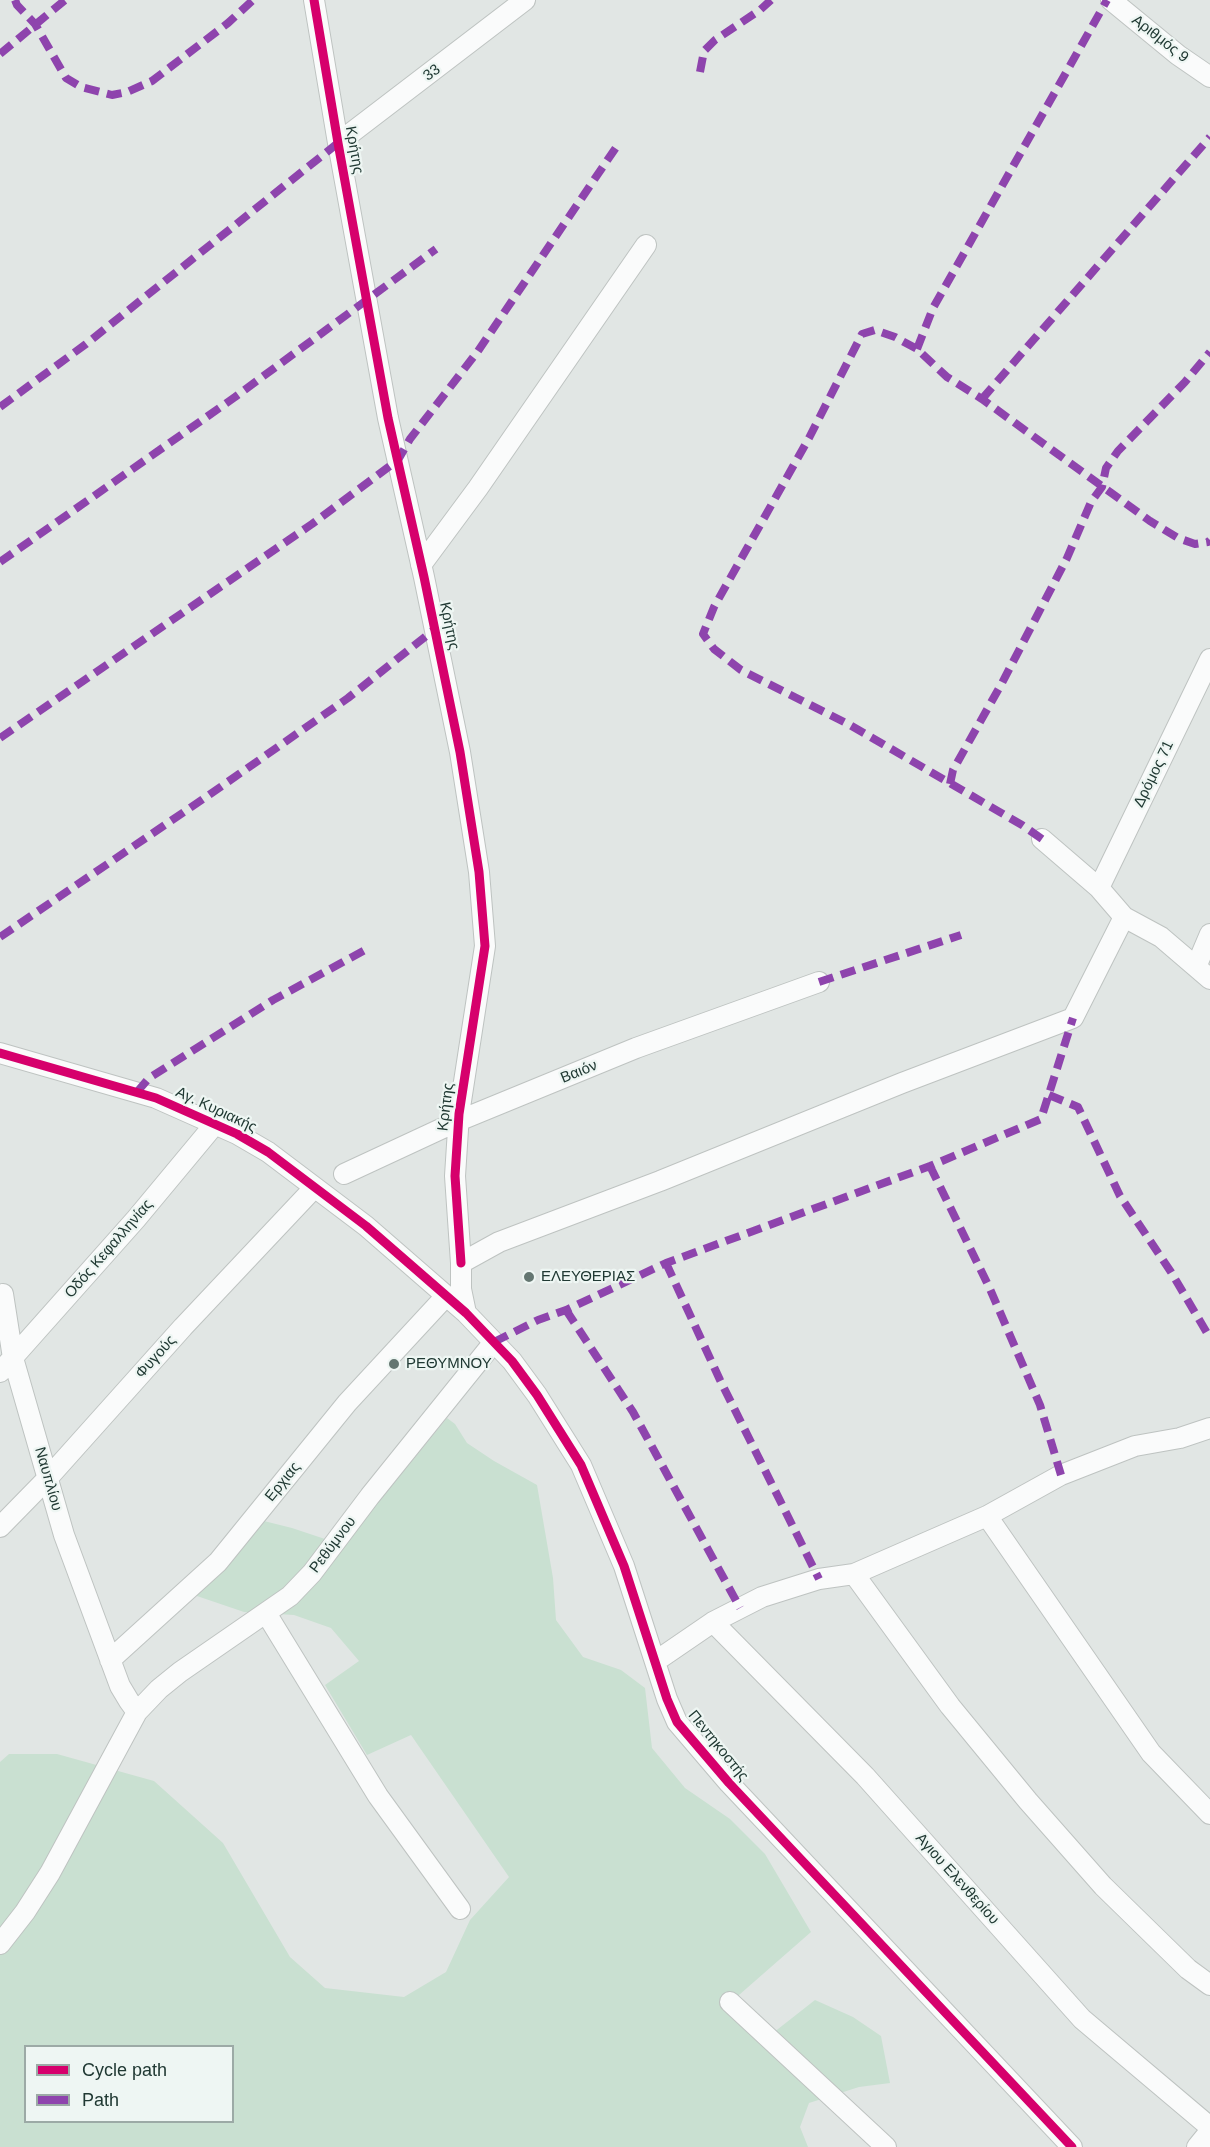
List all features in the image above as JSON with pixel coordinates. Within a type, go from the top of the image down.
[{"type":"street","points":[[315,6],[332,0]]},
{"type":"street","name":"33","points":[[338,143],[525,0]]},
{"type":"street","name":"Αριθμός 9","points":[[1111,0],[1210,77]]},
{"type":"street","name":"Κρήτης","points":[[315,6],[388,418],[460,752],[479,872],[485,946],[458,1121],[455,1176],[461,1289],[466,1313]]},
{"type":"street","points":[[421,565],[478,488],[646,245]]},
{"type":"street","name":"Δρόμος 71","points":[[1099,888],[1210,659]]},
{"type":"street","points":[[1042,839],[1099,888],[1124,917],[1161,937],[1203,973]]},
{"type":"street","points":[[461,1263],[499,1242],[1073,1018],[1124,917]]},
{"type":"street","points":[[1203,973],[1210,934]]},
{"type":"street","name":"Βαιόν","points":[[344,1174],[458,1121],[636,1048],[819,982]]},
{"type":"street","name":"Αγ. Κυριακής","points":[[0,1053],[156,1098],[237,1134],[268,1152],[366,1226],[446,1296]]},
{"type":"street","name":"Οδός Κεφαλληνίας","points":[[6,1365],[136,1219],[215,1124]]},
{"type":"street","name":"Φυγούς","points":[[0,1527],[47,1479],[183,1327],[314,1188]]},
{"type":"street","name":"Ναυπλίου","points":[[3,1294],[6,1365],[47,1479],[75,1568],[120,1686],[137,1712]]},
{"type":"street","name":"Πεντηκοστής","points":[[446,1296],[466,1313],[512,1361],[537,1395],[581,1465],[624,1566],[667,1699],[678,1722],[729,1783],[1072,2147]]},
{"type":"street","name":"Ερχιας","points":[[110,1660],[218,1562],[347,1403],[446,1296]]},
{"type":"street","name":"Ρεθύμνου","points":[[0,1944],[26,1912],[51,1872],[137,1712],[159,1689],[290,1596],[312,1573],[370,1496],[494,1342]]},
{"type":"street","points":[[656,1660],[713,1622],[762,1597],[819,1579],[854,1574],[987,1516],[1061,1475],[1134,1446],[1180,1438],[1210,1428]]},
{"type":"street","points":[[987,1516],[1151,1753],[1210,1814]]},
{"type":"street","points":[[854,1574],[950,1706],[1028,1801],[1103,1886],[1188,1969],[1210,1985]]},
{"type":"street","points":[[266,1613],[378,1796],[460,1909]]},
{"type":"street","name":"Αγιου Ελενθερίου","points":[[713,1622],[865,1776],[1082,2019],[1210,2129]]},
{"type":"street","points":[[730,2002],[886,2147]]},
{"type":"street","points":[[1197,2147],[1210,2129]]},
{"type":"green space","points":[[447,1418],[455,1424],[467,1443],[537,1485],[553,1578],[556,1620],[583,1657],[621,1670],[645,1688],[652,1748],[685,1788],[730,1819],[765,1854],[811,1932],[731,2002],[764,2040],[815,2000],[853,2017],[881,2036],[890,2083],[859,2087],[809,2103],[800,2127],[808,2147],[0,2147],[0,1762],[9,1754],[57,1754],[154,1781],[223,1843],[290,1957],[325,1988],[404,1997],[446,1972],[470,1920],[509,1877],[411,1735],[367,1755],[325,1685],[359,1661],[331,1628],[294,1615],[244,1612],[194,1595],[221,1572],[264,1521],[343,1545]]},
{"type":"marked path","points":[[15,0],[35,24],[66,78],[81,87],[112,95],[127,92],[152,81],[228,23],[253,0]]},
{"type":"marked path","points":[[0,54],[65,0]]},
{"type":"marked path","points":[[700,72],[704,51],[715,40],[771,0]]},
{"type":"marked path","points":[[917,349],[933,308],[1107,0]]},
{"type":"marked path","points":[[982,399],[1210,137]]},
{"type":"marked path","points":[[0,407],[86,344],[338,143]]},
{"type":"marked path","points":[[0,738],[312,524],[398,460],[410,439],[478,351],[619,143]]},
{"type":"marked path","points":[[0,562],[235,397],[436,249]]},
{"type":"marked path","points":[[1042,839],[1022,825],[850,725],[741,670],[714,649],[703,634],[714,607],[809,438],[862,334],[875,330],[895,337],[917,349],[947,377],[982,399],[1150,521],[1178,538],[1195,544],[1210,540]]},
{"type":"marked path","points":[[950,784],[953,770],[1002,683],[1067,558],[1091,502],[1102,487],[1106,468],[1118,451],[1185,382],[1210,352]]},
{"type":"marked path","points":[[0,937],[348,698],[435,629]]},
{"type":"marked path","points":[[819,982],[961,935]]},
{"type":"marked path","points":[[137,1092],[149,1078],[273,1000],[367,949]]},
{"type":"marked path","points":[[494,1342],[666,1263],[930,1166],[1041,1119],[1073,1018]]},
{"type":"marked path","points":[[1049,1095],[1078,1107],[1120,1196],[1171,1272],[1210,1338]]},
{"type":"marked path","points":[[930,1166],[990,1289],[1040,1405],[1061,1475]]},
{"type":"marked path","points":[[666,1263],[720,1380],[819,1579]]},
{"type":"marked path","points":[[566,1310],[633,1412],[740,1608]]},
{"type":"cycle path","points":[[314,0],[388,418],[460,752],[479,872],[485,946],[459,1114],[455,1176],[461,1263]]},
{"type":"cycle path","points":[[0,1053],[156,1098],[237,1134],[268,1152],[366,1226],[466,1313],[512,1361],[537,1395],[581,1465],[624,1566],[667,1699],[677,1722],[729,1783],[1072,2147]]},
{"type":"place","name":"ΕΛΕΥΘΕΡΙΑΣ","points":[[529,1277]]},
{"type":"place","name":"ΡΕΘΥΜΝΟΥ","points":[[394,1364]]}]
